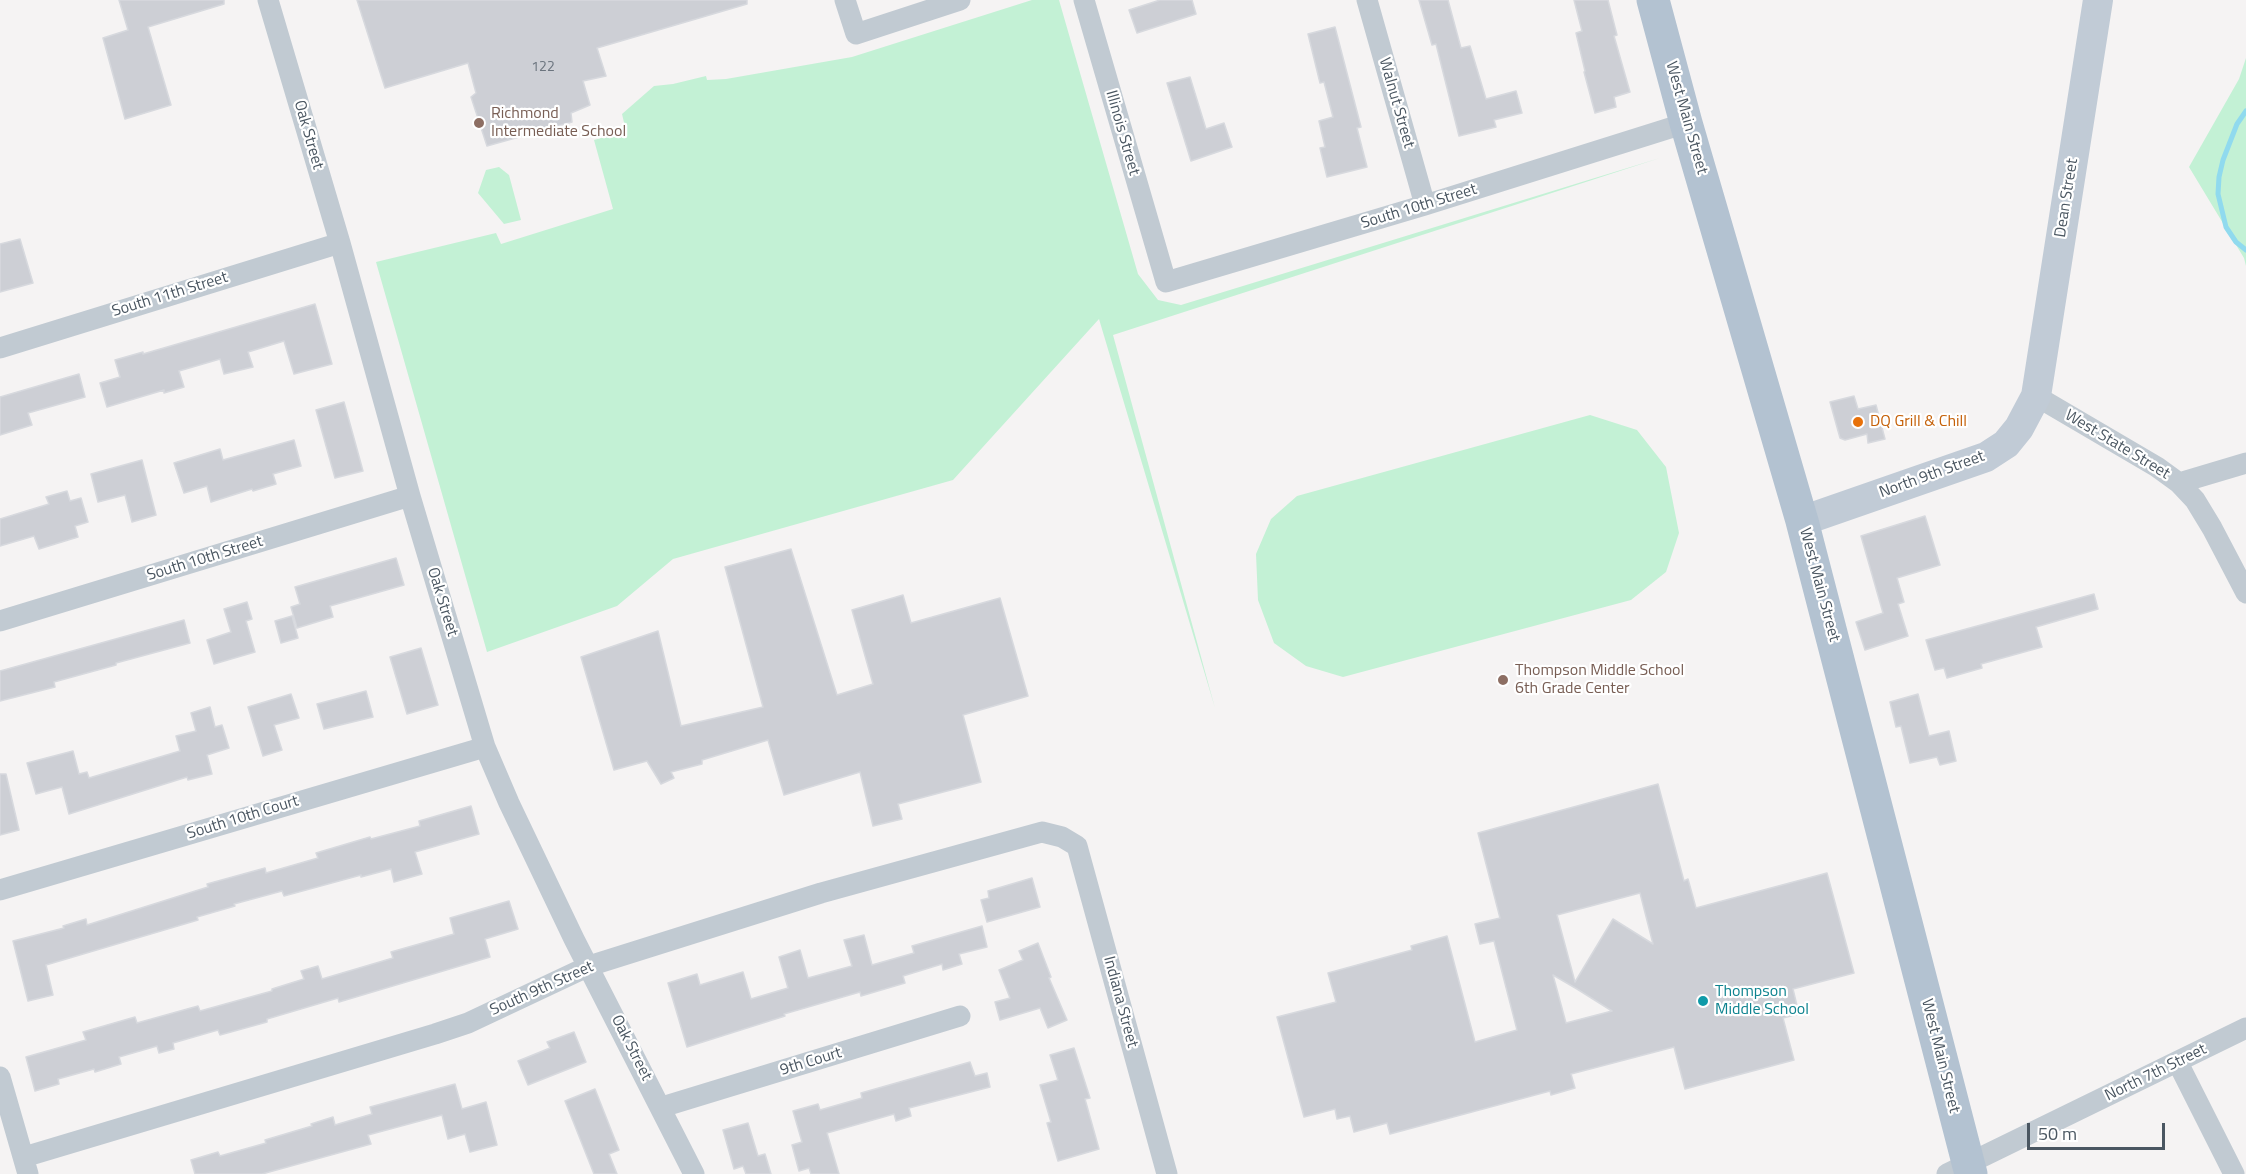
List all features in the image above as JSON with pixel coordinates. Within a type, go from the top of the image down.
[{"type":"main road","name":"West Main Street","points":[[1653,0],[1686,123],[1802,521],[1962,1170]]},
{"type":"street","name":"Oak Street","points":[[268,0],[340,243],[410,496],[485,747],[508,803],[694,1174]]},
{"type":"street","points":[[845,0],[856,34],[960,0]]},
{"type":"street","name":"Illinois Street","points":[[1084,0],[1161,266]]},
{"type":"street","name":"Walnut Street","points":[[1366,0],[1425,206]]},
{"type":"street","name":"Dean Street","points":[[2036,396],[2098,0]]},
{"type":"street","name":"South 10th Street","points":[[1161,266],[1166,282],[1425,206],[1686,123]]},
{"type":"street","name":"South 11th Street","points":[[0,348],[340,243]]},
{"type":"street","name":"West State Street","points":[[2036,396],[2157,467],[2179,483],[2195,501],[2212,528],[2246,593]]},
{"type":"street","name":"North 9th Street","points":[[1802,521],[1986,457],[2006,444],[2019,429],[2036,396]]},
{"type":"street","points":[[2179,483],[2246,463]]},
{"type":"street","name":"South 10th Street","points":[[0,621],[410,496]]},
{"type":"street","name":"South 10th Court","points":[[0,890],[485,747]]},
{"type":"street","name":"South 9th Street","points":[[26,1165],[435,1035],[468,1023],[589,966],[821,893],[1042,832],[1062,837]]},
{"type":"street","name":"Indiana Street","points":[[1062,837],[1077,846],[1167,1174]]},
{"type":"street","name":"9th Court","points":[[662,1107],[960,1016]]},
{"type":"street","name":"North 7th Street","points":[[1962,1170],[2246,1028]]},
{"type":"street","points":[[2178,1063],[2234,1174]]},
{"type":"street","points":[[0,1077],[26,1165]]},
{"type":"green space","points":[[1032,0],[1059,0],[1138,274],[1158,300],[1181,305],[1660,158],[1113,335],[1215,708],[1099,319],[953,480],[673,559],[617,606],[487,652],[376,262],[496,233],[501,244],[613,209],[594,140],[626,131],[622,114],[654,86],[706,76],[707,80],[726,79],[852,57]]},
{"type":"green space","points":[[2246,58],[2246,266],[2244,258],[2189,167],[2239,79]]},
{"type":"green space","points":[[499,167],[509,175],[521,220],[504,224],[478,193],[486,170]]},
{"type":"green space","points":[[1590,415],[1637,430],[1666,467],[1679,533],[1666,572],[1631,600],[1343,677],[1306,666],[1274,643],[1258,600],[1256,554],[1271,519],[1297,496]]},
{"type":"building","points":[[119,0],[224,0],[224,4],[148,27],[171,105],[125,119],[103,38],[128,30]]},
{"type":"building","points":[[357,0],[747,0],[747,4],[597,48],[606,76],[583,81],[590,105],[571,113],[572,122],[487,146],[471,97],[476,93],[468,63],[385,88]]},
{"type":"building","points":[[1160,0],[1192,0],[1196,14],[1137,33],[1129,10]]},
{"type":"building","points":[[1419,0],[1448,0],[1461,48],[1470,46],[1486,99],[1516,91],[1522,113],[1494,120],[1496,127],[1459,136],[1436,44],[1432,45]]},
{"type":"building","points":[[1574,0],[1608,0],[1617,35],[1614,36],[1630,92],[1614,97],[1616,107],[1595,113],[1576,33],[1582,31]]},
{"type":"building","points":[[1335,27],[1361,127],[1357,128],[1367,167],[1327,177],[1320,148],[1325,147],[1319,121],[1333,117],[1324,82],[1320,83],[1308,34]]},
{"type":"building","points":[[1190,77],[1206,129],[1224,123],[1232,147],[1191,161],[1167,83]]},
{"type":"building","points":[[20,239],[33,283],[0,292],[0,244]]},
{"type":"building","points":[[315,304],[332,364],[294,374],[284,341],[248,352],[253,367],[224,374],[220,359],[179,371],[184,387],[164,393],[164,390],[107,407],[100,383],[120,377],[115,360]]},
{"type":"building","points":[[79,374],[85,397],[28,413],[32,425],[0,435],[0,397]]},
{"type":"building","name":"DQ Grill & Chill","points":[[1854,396],[1858,409],[1876,405],[1885,439],[1868,443],[1867,434],[1845,440],[1840,438],[1830,402]]},
{"type":"building","points":[[344,402],[363,471],[335,478],[316,410]]},
{"type":"building","points":[[294,440],[301,466],[273,474],[276,484],[211,502],[207,486],[184,493],[174,463],[220,449],[223,460]]},
{"type":"building","points":[[142,460],[156,515],[132,522],[125,495],[98,502],[91,474]]},
{"type":"building","points":[[67,491],[70,501],[81,498],[88,522],[75,526],[78,537],[39,549],[34,536],[0,546],[0,519],[49,504],[46,497]]},
{"type":"building","points":[[1925,516],[1940,565],[1897,578],[1904,602],[1898,604],[1908,636],[1865,650],[1856,622],[1883,613],[1861,536]]},
{"type":"building","points":[[791,549],[837,695],[873,684],[852,610],[903,595],[911,623],[1000,598],[1028,696],[963,715],[981,782],[898,804],[902,819],[873,826],[860,772],[784,795],[768,740],[702,760],[702,764],[671,772],[674,778],[661,784],[647,761],[614,770],[581,657],[658,631],[681,726],[763,707],[725,567]]},
{"type":"building","points":[[396,558],[404,585],[330,606],[333,617],[297,628],[291,607],[300,604],[295,587]]},
{"type":"building","points":[[2094,594],[2098,609],[2036,627],[2042,647],[1981,664],[1982,668],[1947,678],[1944,668],[1935,670],[1926,640]]},
{"type":"building","points":[[247,602],[252,619],[246,621],[255,652],[214,664],[207,640],[231,632],[224,609]]},
{"type":"building","points":[[292,616],[298,638],[281,643],[275,621]]},
{"type":"building","points":[[184,620],[190,643],[54,682],[55,687],[0,701],[0,671]]},
{"type":"building","points":[[421,648],[438,705],[407,714],[390,657]]},
{"type":"building","points":[[366,691],[373,717],[324,729],[317,704]]},
{"type":"building","points":[[291,694],[299,718],[274,725],[282,750],[263,756],[248,707]]},
{"type":"building","points":[[1918,694],[1929,736],[1949,731],[1956,761],[1940,765],[1937,757],[1910,763],[1901,726],[1896,727],[1890,702]]},
{"type":"building","points":[[210,707],[215,727],[222,725],[229,748],[207,755],[212,774],[188,780],[187,777],[69,814],[62,787],[36,794],[27,763],[73,751],[79,774],[87,772],[89,778],[180,751],[176,736],[196,731],[191,713]]},
{"type":"building","points":[[0,774],[6,774],[19,830],[0,835]]},
{"type":"building","name":"Thompson Middle School","points":[[1658,784],[1684,881],[1688,879],[1696,908],[1827,873],[1854,973],[1793,989],[1799,1014],[1783,1018],[1794,1060],[1685,1089],[1674,1047],[1571,1074],[1575,1088],[1551,1095],[1550,1091],[1390,1134],[1387,1123],[1354,1132],[1350,1116],[1337,1119],[1335,1109],[1304,1117],[1277,1017],[1336,1002],[1328,973],[1412,950],[1411,946],[1447,936],[1475,1042],[1517,1030],[1494,941],[1480,944],[1475,924],[1500,918],[1478,833]],"holes":[[[1640,893],[1653,944],[1613,919],[1575,982],[1557,915]],[[1553,975],[1577,989],[1612,1011],[1566,1023]]]},
{"type":"building","points":[[471,806],[479,834],[415,852],[422,874],[394,882],[391,869],[284,896],[282,891],[234,904],[235,906],[197,917],[198,920],[46,965],[53,995],[28,1001],[13,941],[64,928],[63,926],[86,919],[87,925],[208,887],[207,884],[265,868],[266,873],[318,858],[316,853],[370,837],[371,839],[420,826],[419,821]]},
{"type":"building","points":[[1032,878],[1040,907],[987,922],[981,900],[989,898],[988,891]]},
{"type":"building","points":[[509,901],[518,929],[485,939],[490,957],[339,1002],[338,998],[220,1035],[218,1030],[173,1043],[174,1049],[159,1053],[157,1046],[119,1057],[121,1064],[58,1079],[59,1084],[35,1091],[26,1057],[86,1040],[83,1032],[135,1017],[137,1023],[198,1006],[200,1011],[272,991],[272,989],[304,979],[301,971],[318,966],[322,979],[393,958],[391,952],[454,934],[450,918]]},
{"type":"building","points":[[982,926],[987,947],[959,954],[962,964],[943,970],[942,964],[903,976],[905,983],[861,996],[860,992],[784,1014],[785,1016],[687,1047],[668,983],[697,974],[700,985],[743,972],[751,999],[788,988],[779,957],[800,950],[808,978],[852,966],[844,940],[864,935],[872,965],[914,953],[912,946]]},
{"type":"building","points":[[1038,943],[1051,977],[1049,978],[1067,1020],[1048,1028],[1040,1008],[1000,1020],[995,1002],[1010,998],[999,970],[1023,960],[1019,951]]},
{"type":"building","points":[[574,1032],[586,1062],[528,1085],[518,1061],[550,1048],[547,1042]]},
{"type":"building","points":[[1074,1048],[1090,1098],[1085,1099],[1099,1149],[1058,1161],[1047,1123],[1051,1122],[1040,1085],[1058,1080],[1050,1055]]},
{"type":"building","points":[[970,1062],[975,1076],[987,1073],[990,1087],[909,1108],[911,1116],[896,1121],[894,1114],[827,1133],[839,1174],[811,1174],[809,1168],[799,1171],[792,1145],[802,1142],[793,1111],[818,1104],[820,1110],[862,1098],[861,1093]]},
{"type":"building","points":[[455,1084],[462,1109],[486,1102],[497,1145],[470,1152],[465,1134],[448,1139],[442,1115],[368,1135],[371,1144],[262,1174],[195,1174],[191,1160],[218,1152],[220,1156],[266,1143],[265,1140],[333,1117],[335,1125],[372,1114],[370,1107]]},
{"type":"building","points":[[595,1089],[619,1150],[609,1154],[617,1174],[594,1174],[565,1101]]},
{"type":"building","points":[[748,1123],[758,1156],[765,1154],[771,1174],[746,1174],[743,1166],[734,1169],[723,1130]]},
{"type":"waterway","points":[[2246,111],[2237,124],[2223,160],[2218,194],[2226,227],[2236,242],[2246,250]]},
{"type":"place","name":"Richmond Intermediate School","points":[[479,123]]},
{"type":"place","name":"DQ Grill & Chill","points":[[1858,422]]},
{"type":"place","name":"Thompson Middle School 6th Grade Center","points":[[1503,680]]},
{"type":"place","name":"Thompson Middle School","points":[[1703,1001]]}]
